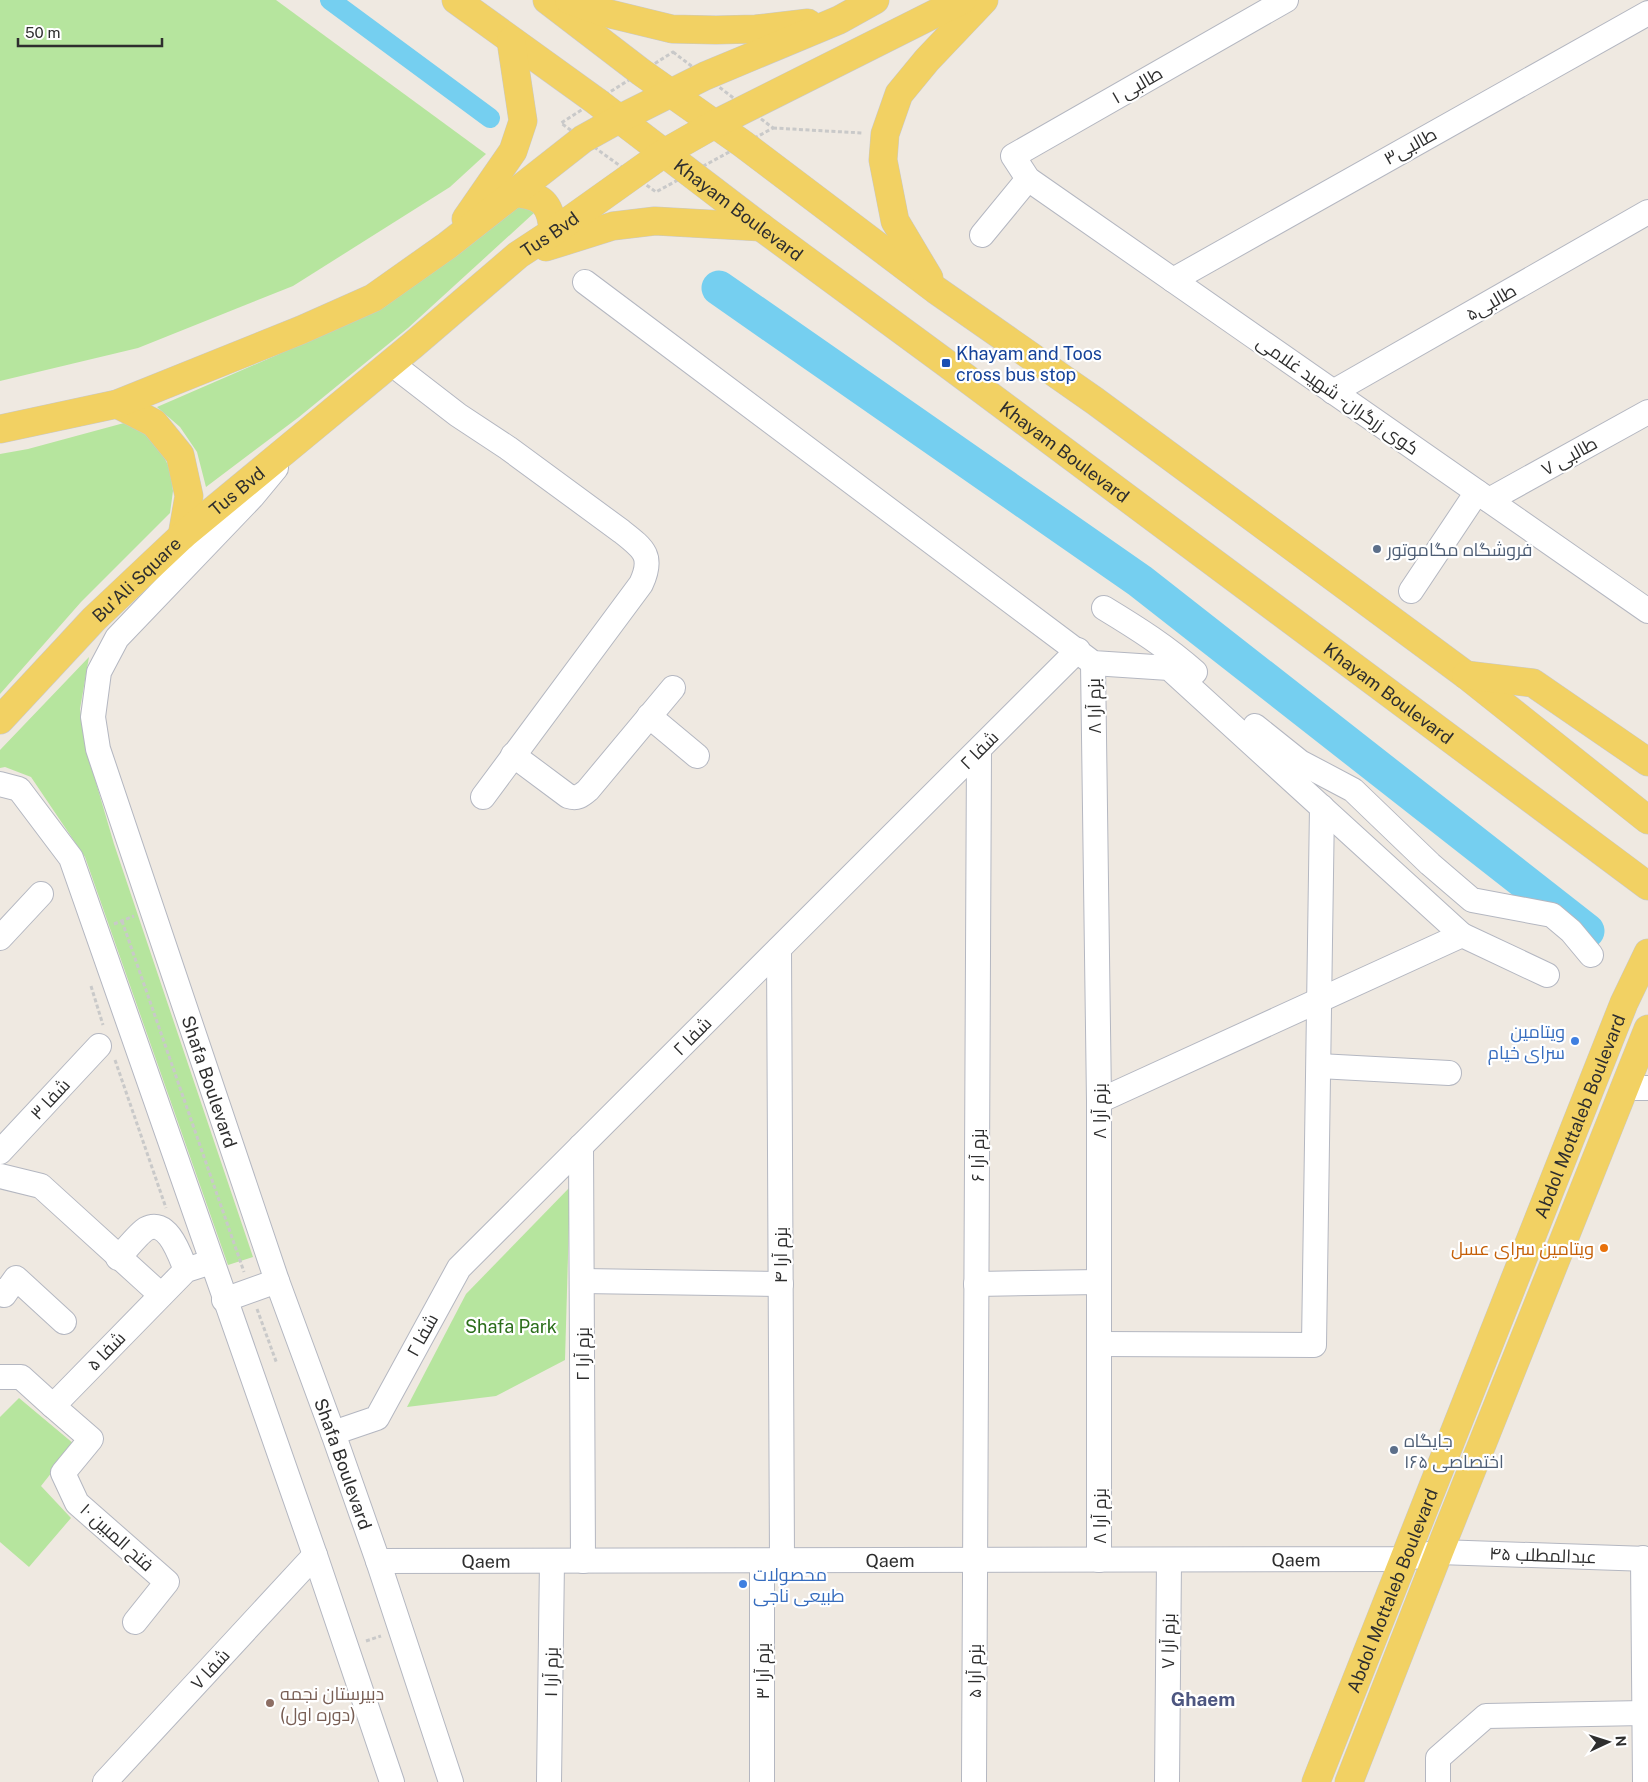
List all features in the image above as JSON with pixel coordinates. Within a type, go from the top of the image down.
[{"type":"main road","name":"Khayam Boulevard","points":[[456,0],[619,119],[761,227],[1648,886]]},
{"type":"main road","points":[[547,0],[641,72],[715,124],[936,290],[1095,401],[1466,675],[1648,820]]},
{"type":"main road","points":[[569,0],[606,13],[672,29],[756,29],[839,20]]},
{"type":"main road","points":[[0,429],[117,404],[301,330],[373,298],[448,245],[582,139],[705,76],[839,20],[875,0]]},
{"type":"main road","name":"Tus Bvd","points":[[182,536],[392,364],[518,255],[664,153],[715,124],[962,0]]},
{"type":"main road","points":[[936,290],[895,221],[883,160],[885,134],[900,94],[927,60],[984,0]]},
{"type":"main road","points":[[448,245],[513,151],[518,136],[522,121],[512,41]]},
{"type":"main road","points":[[513,193],[529,194],[543,202],[552,216],[553,232]]},
{"type":"main road","points":[[518,255],[613,226],[655,220],[761,227]]},
{"type":"main road","name":"Bu'Ali Square","points":[[0,720],[94,619],[182,536],[190,496],[180,455],[154,423],[117,404]]},
{"type":"main road","points":[[1466,675],[1533,683],[1648,762]]},
{"type":"main road","name":"Abdol Mottaleb Boulevard","points":[[1316,1782],[1624,1003],[1648,953]]},
{"type":"main road","name":"Abdol Mottaleb Boulevard","points":[[1349,1782],[1439,1552],[1636,1088],[1648,1030]]},
{"type":"street","name":"طالبی ۱","points":[[1028,179],[1012,156],[1286,0]]},
{"type":"street","name":"طالبی۳","points":[[1173,280],[1648,13]]},
{"type":"street","points":[[982,235],[1028,179]]},
{"type":"street","name":"کوی زرگران - شهید غلامی","points":[[1028,179],[1648,611]]},
{"type":"street","name":"طالبی۵","points":[[1333,392],[1648,212]]},
{"type":"street","points":[[585,282],[1086,656],[1169,668],[1462,935],[1547,975]]},
{"type":"street","points":[[392,364],[458,415],[508,448],[622,532],[639,545],[646,555],[647,570],[641,584],[483,797]]},
{"type":"street","name":"طالبی ۷","points":[[1483,496],[1648,412]]},
{"type":"street","name":"Shafa Boulevard","points":[[302,437],[252,497],[117,638],[100,672],[93,717],[98,749],[277,1281],[378,1561],[451,1782]]},
{"type":"street","points":[[1411,591],[1483,496]]},
{"type":"street","points":[[1104,608],[1148,634],[1176,655],[1257,727],[1300,762],[1353,790],[1430,864],[1472,900],[1552,915],[1571,931],[1591,955]]},
{"type":"street","name":"شفا ۲","points":[[333,1433],[377,1418],[459,1268],[979,750],[1086,656]]},
{"type":"street","name":"بزم آرا ۸","points":[[1086,656],[1100,1101],[1098,1560]]},
{"type":"street","points":[[513,756],[562,792],[575,798],[581,796],[674,688]]},
{"type":"street","points":[[650,716],[697,756]]},
{"type":"street","name":"بزم آرا ۶","points":[[975,1560],[979,750]]},
{"type":"street","points":[[0,784],[19,789],[70,858],[315,1555],[392,1782]]},
{"type":"street","points":[[1099,1344],[1314,1345],[1322,807]]},
{"type":"street","points":[[0,938],[41,894]]},
{"type":"street","points":[[1100,1101],[1462,935]]},
{"type":"street","name":"بزم آرا ۴","points":[[772,1560],[781,1284],[779,950]]},
{"type":"street","name":"شفا ۳","points":[[0,1152],[106,1044]]},
{"type":"street","points":[[1319,1066],[1449,1073]]},
{"type":"street","name":"بزم آرا ۲","points":[[581,1146],[583,1561]]},
{"type":"street","points":[[0,1176],[41,1186],[118,1258],[161,1295]]},
{"type":"street","points":[[118,1258],[146,1229],[156,1227],[166,1232],[173,1240],[186,1270]]},
{"type":"street","name":"شفا ۵","points":[[53,1406],[186,1270],[211,1262]]},
{"type":"street","points":[[0,1291],[4,1295],[16,1278],[64,1322]]},
{"type":"street","points":[[224,1300],[277,1281]]},
{"type":"street","points":[[582,1281],[781,1284]]},
{"type":"street","points":[[976,1284],[1099,1282]]},
{"type":"street","points":[[0,1378],[21,1377],[53,1406]]},
{"type":"street","name":"فتح المبین ۱۰","points":[[53,1406],[91,1439],[64,1473],[78,1503],[167,1582],[135,1622]]},
{"type":"street","name":"عبدالمطلب ۴۵","points":[[1403,1558],[1439,1552],[1645,1558]]},
{"type":"street","name":"شفا ۷","points":[[105,1782],[315,1555]]},
{"type":"street","name":"Qaem","points":[[378,1561],[1403,1558]]},
{"type":"street","points":[[1645,1558],[1645,1782]]},
{"type":"street","name":"بزم آرا ۳","points":[[762,1782],[772,1560]]},
{"type":"street","name":"بزم آرا ۵","points":[[974,1782],[975,1560]]},
{"type":"street","name":"بزم آرا ۷","points":[[1167,1782],[1169,1560]]},
{"type":"street","name":"بزم آرا ۱","points":[[549,1782],[552,1561]]},
{"type":"street","points":[[1438,1782],[1438,1758],[1486,1716],[1644,1713]]},
{"type":"path","points":[[772,128],[885,134]]},
{"type":"path","points":[[122,921],[277,1364]]},
{"type":"path","points":[[90,982],[106,1044],[170,1220],[166,1232]]},
{"type":"path","points":[[250,1373],[304,1356]]},
{"type":"path","points":[[346,1648],[400,1629]]},
{"type":"green space","points":[[0,0],[276,0],[486,154],[450,187],[293,286],[138,348],[0,381]]},
{"type":"green space","points":[[522,201],[535,212],[408,328],[299,417],[206,487],[197,452],[180,427],[157,407],[277,355],[380,304]]},
{"type":"green space","points":[[124,423],[144,433],[160,449],[170,469],[173,491],[170,513],[81,602],[0,694],[0,454],[28,449]]},
{"type":"green space","points":[[89,657],[80,709],[85,745],[114,844],[253,1257],[228,1265],[85,857],[31,777],[5,767],[0,768],[0,750]]},
{"type":"green space","name":"Shafa Park","points":[[570,1187],[565,1360],[496,1396],[407,1407],[466,1294]]},
{"type":"green space","points":[[19,1398],[74,1444],[41,1486],[71,1518],[29,1567],[0,1542],[0,1417]]},
{"type":"waterway","points":[[330,0],[490,118]]},
{"type":"waterway","points":[[719,288],[1140,581],[1587,931]]},
{"type":"place","name":"Khayam and Toos cross bus stop","points":[[946,363]]},
{"type":"place","name":"فروشگاه مگاموتور","points":[[1377,549]]},
{"type":"place","name":"ویتامین سرای خیام","points":[[1575,1041]]},
{"type":"place","name":"ویتامین سرای عسل","points":[[1604,1248]]},
{"type":"place","name":"جایگاه اختصاصی ۱۶۵","points":[[1394,1450]]},
{"type":"place","name":"محصولات طبیعی ناجی","points":[[743,1584]]},
{"type":"place","name":"دبیرستان نجمه (دوره اول)","points":[[270,1703]]},
{"type":"district","name":"Ghaem","points":[[1203,1699]]}]
